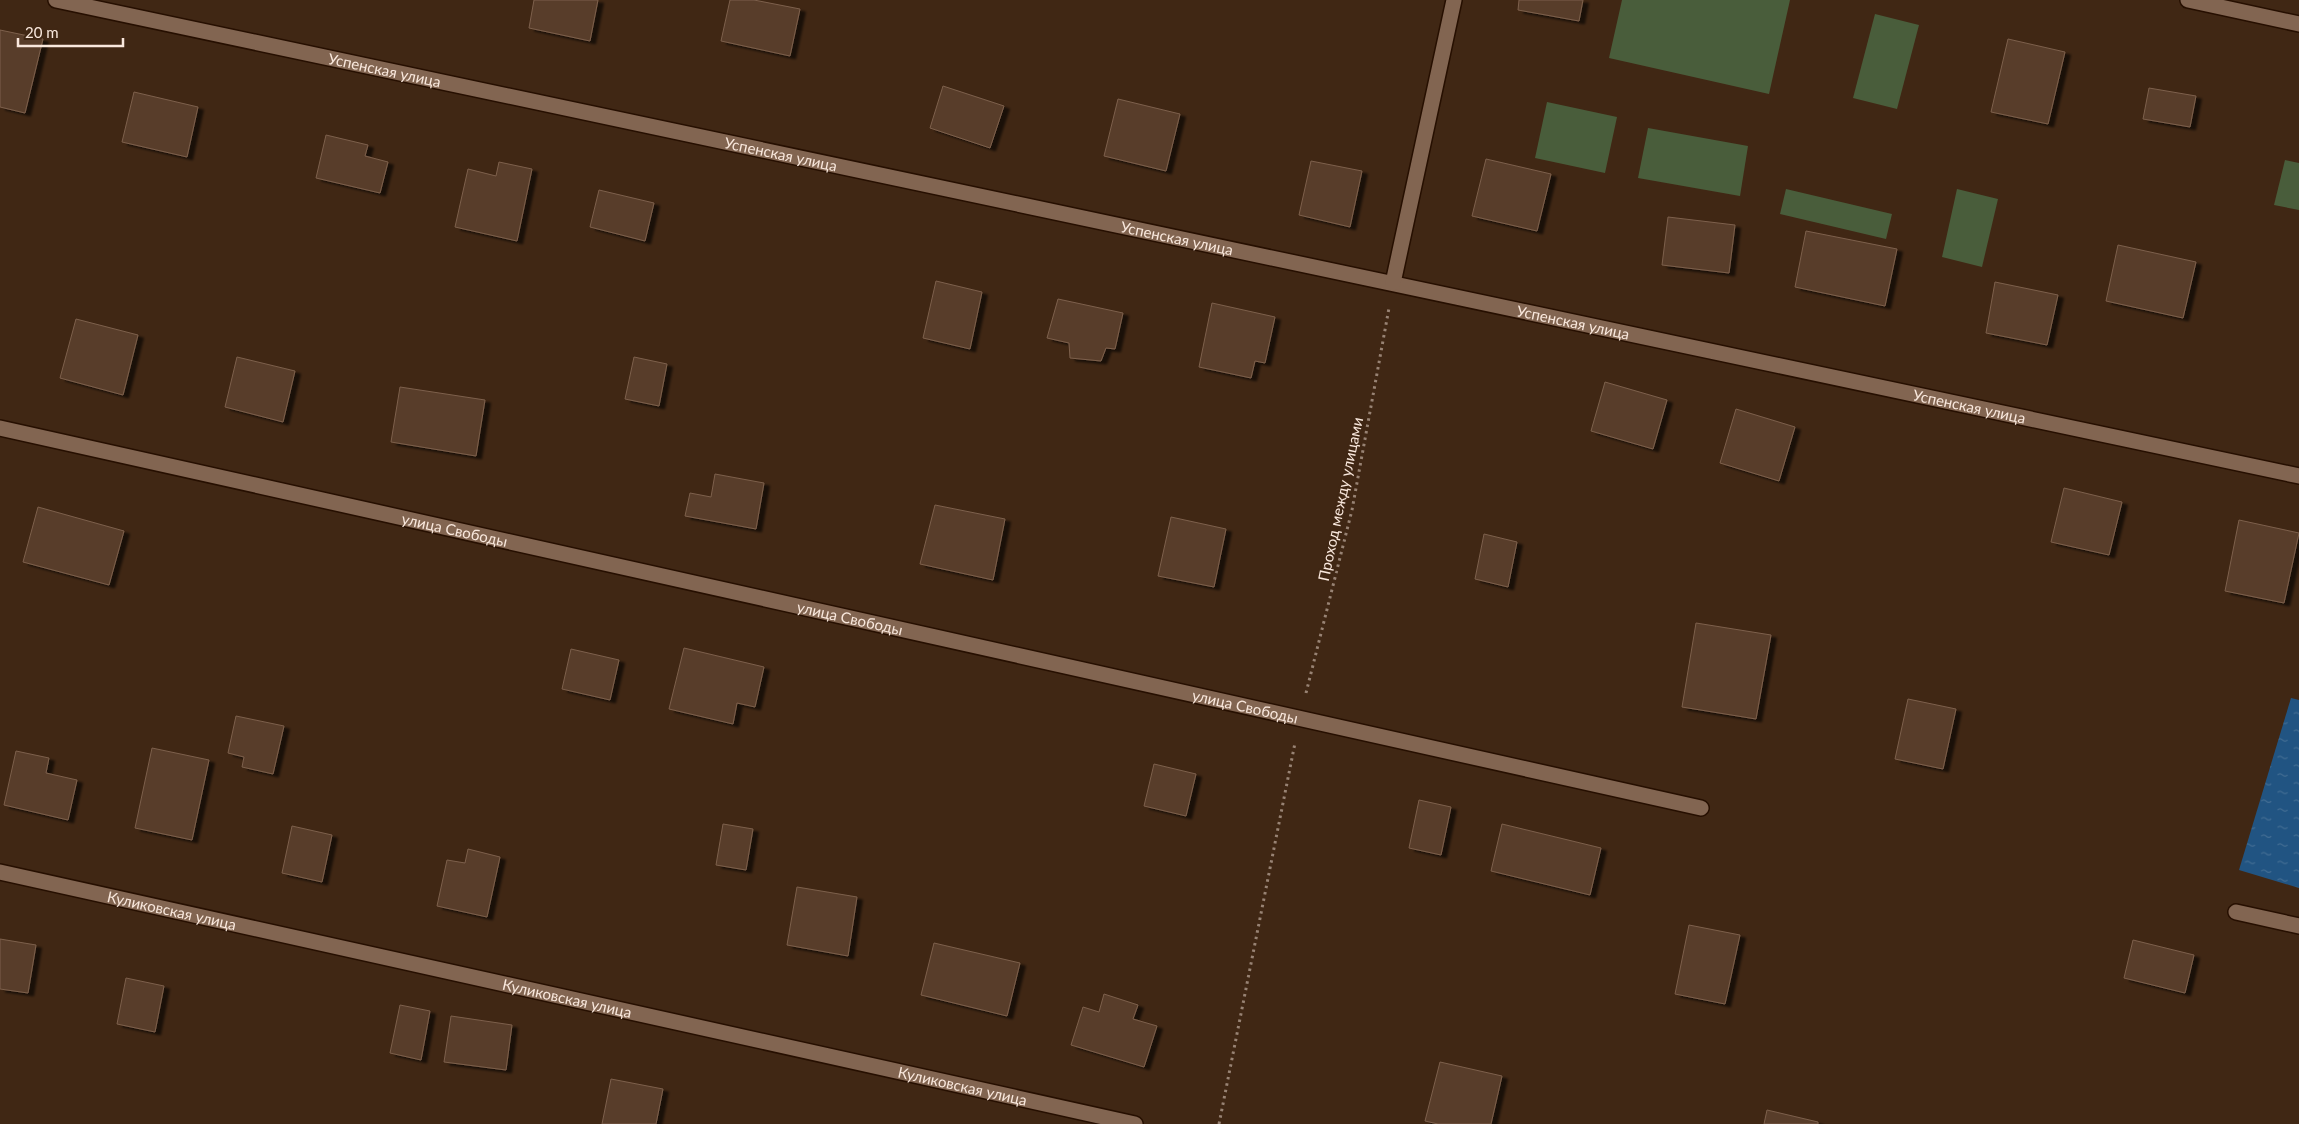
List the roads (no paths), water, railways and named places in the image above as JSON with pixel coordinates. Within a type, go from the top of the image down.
[{"type":"street","name":"Успенская улица","points":[[56,0],[2299,476]]},
{"type":"street","points":[[1393,283],[1454,0]]},
{"type":"street","points":[[2188,0],[2299,24]]},
{"type":"street","name":"улица Свободы","points":[[0,428],[1701,808]]},
{"type":"street","name":"Куликовская улица","points":[[0,872],[1135,1124]]},
{"type":"street","points":[[2236,912],[2299,926]]},
{"type":"water","points":[[2291,698],[2299,700],[2299,888],[2239,870]]}]
